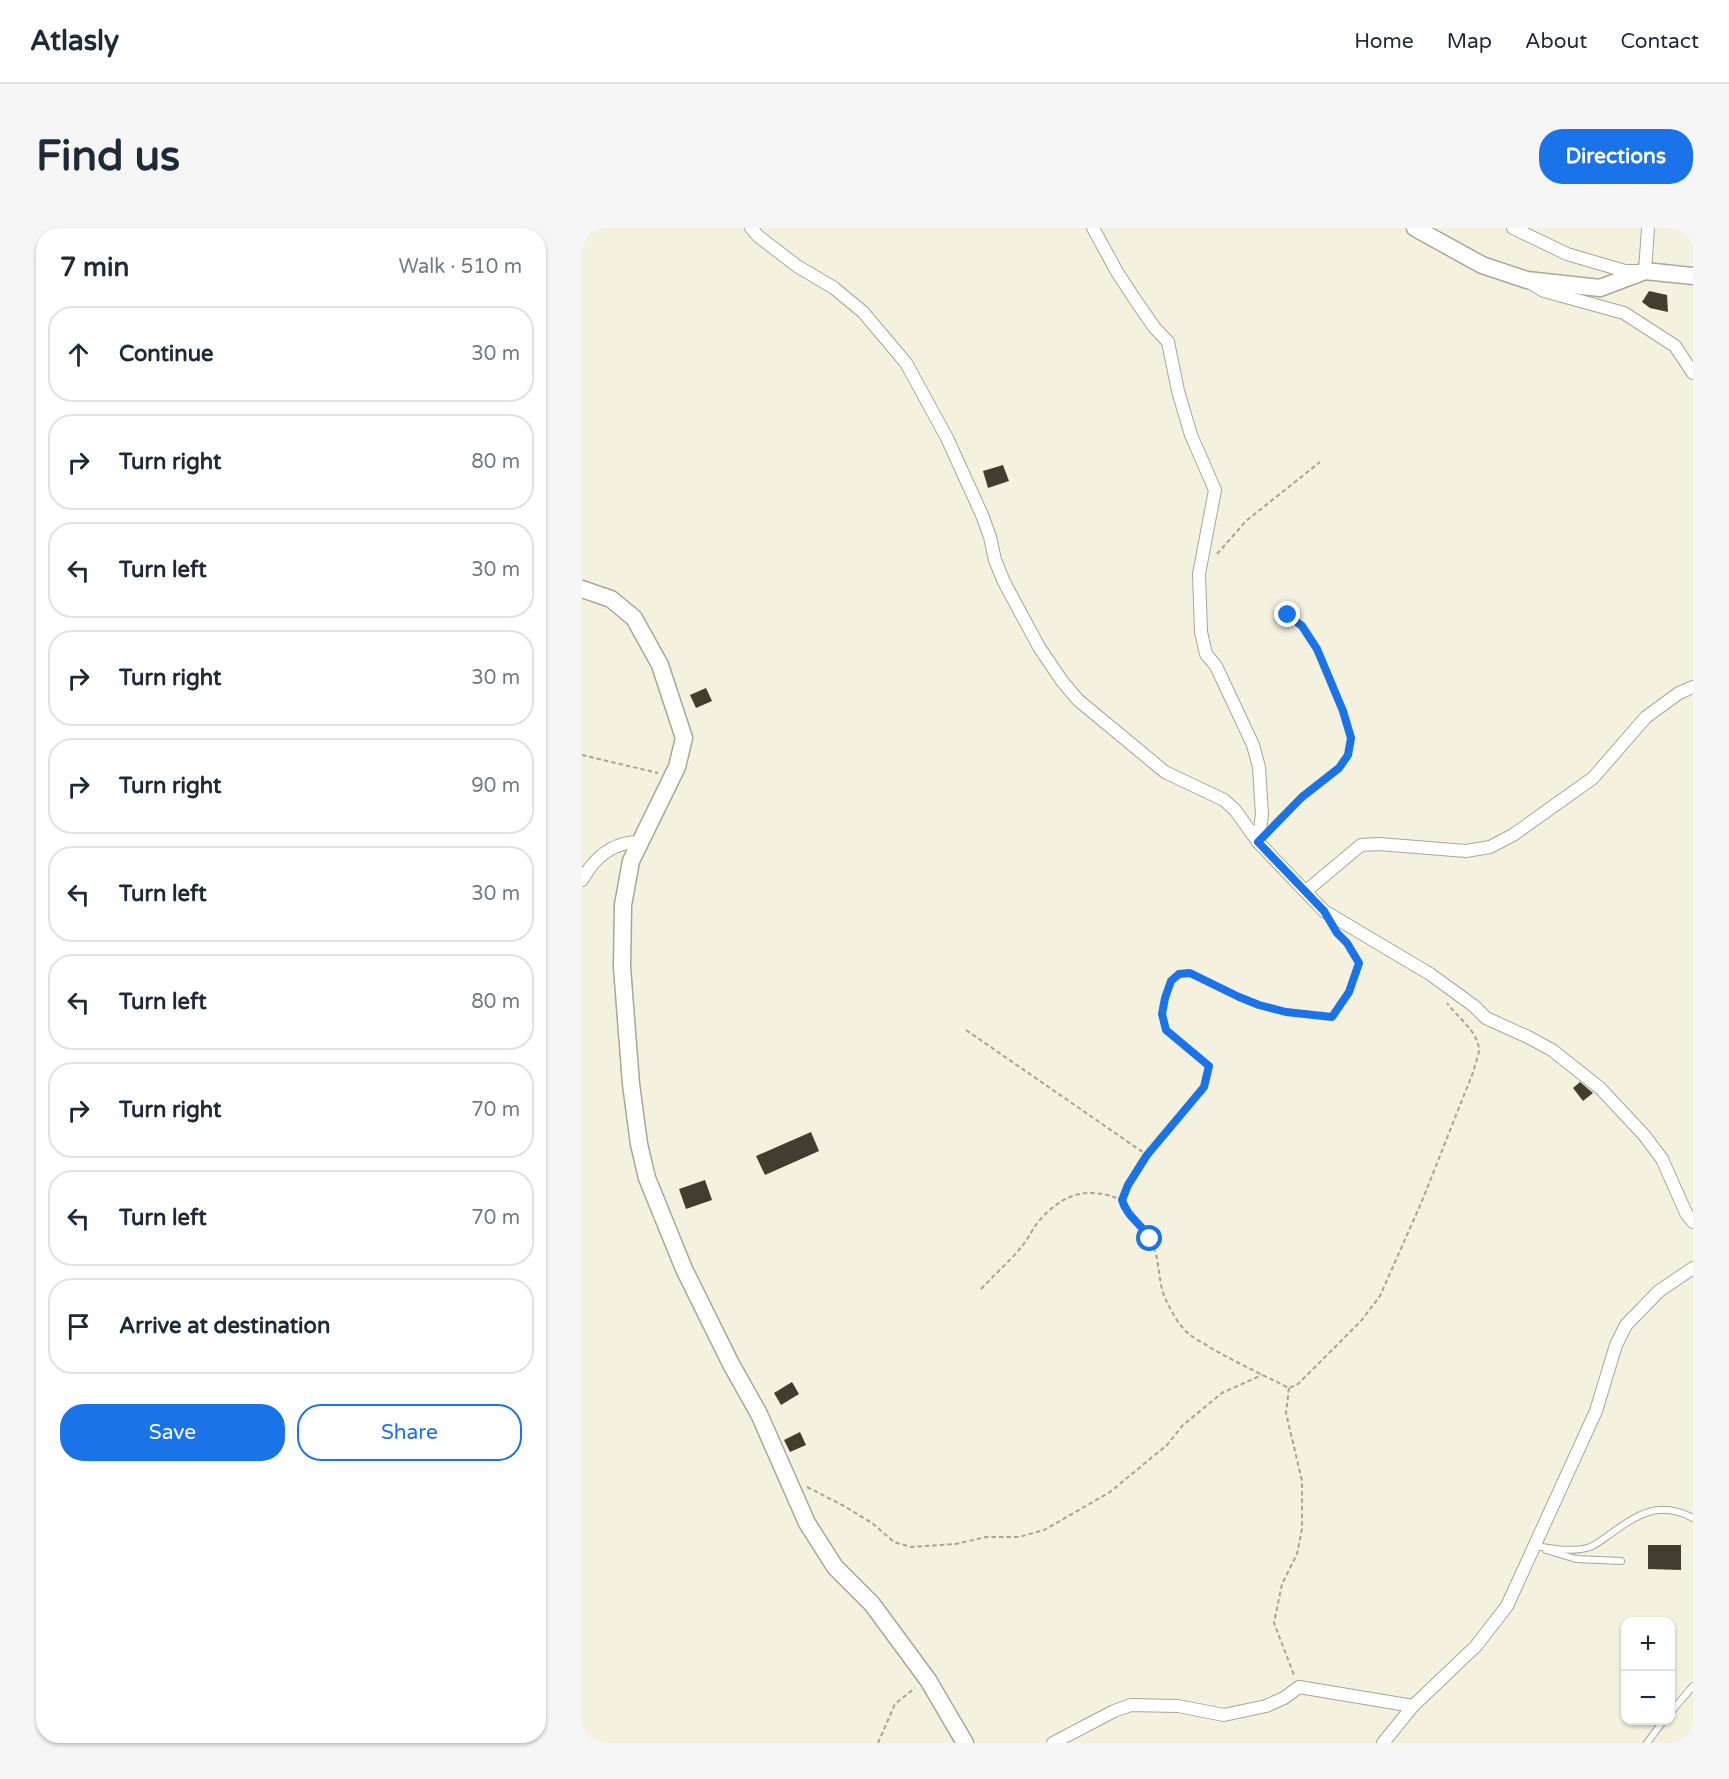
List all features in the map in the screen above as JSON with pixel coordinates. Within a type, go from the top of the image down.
[{"type":"street","points":[[751,228],[797,267],[834,288],[863,312],[906,363],[947,438],[982,515],[990,537],[994,560],[1004,582],[1039,647],[1062,681],[1096,717],[1165,772],[1224,800],[1235,810],[1258,842],[1324,911],[1431,974],[1474,1006],[1486,1018],[1528,1036],[1552,1050],[1600,1088],[1644,1135],[1662,1159],[1686,1213],[1693,1222]]},
{"type":"street","points":[[1093,228],[1123,282],[1154,327],[1168,342],[1178,391],[1191,435],[1215,490],[1198,574],[1201,632],[1206,654],[1216,666],[1253,745],[1259,767],[1262,815],[1258,842]]},
{"type":"street","points":[[1416,228],[1482,265],[1527,280],[1600,288],[1645,271]]},
{"type":"street","points":[[1513,228],[1567,254],[1625,271],[1693,276]]},
{"type":"street","points":[[1645,271],[1648,228]]},
{"type":"street","points":[[1527,280],[1544,291],[1624,313],[1675,346],[1693,373]]},
{"type":"street","points":[[582,589],[611,599],[634,618],[660,665],[684,738],[672,776],[639,842],[626,880],[623,905],[622,967],[631,1084],[642,1158],[651,1188],[684,1269],[731,1364],[759,1414],[807,1523],[830,1560],[872,1604],[928,1680],[965,1743]]},
{"type":"street","points":[[1306,891],[1361,845],[1379,844],[1466,851],[1490,847],[1513,835],[1593,778],[1646,717],[1679,693],[1693,687]]},
{"type":"street","points":[[582,880],[601,854],[609,848],[639,842]]},
{"type":"street","points":[[1383,1743],[1413,1706],[1476,1646],[1507,1606],[1596,1411],[1616,1345],[1626,1325],[1659,1291],[1693,1269]]},
{"type":"street","points":[[1053,1743],[1114,1711],[1131,1705],[1178,1706],[1224,1715],[1266,1706],[1284,1698],[1299,1687],[1413,1706]]},
{"type":"lane","points":[[1534,1546],[1565,1550],[1592,1547],[1630,1520],[1651,1511],[1667,1509],[1679,1511],[1693,1518]]},
{"type":"lane","points":[[1534,1546],[1576,1559],[1621,1561]]},
{"type":"lane","points":[[1675,1708],[1693,1686]]},
{"type":"lane","points":[[1647,1743],[1660,1725]]},
{"type":"path","points":[[1214,556],[1246,521],[1320,462]]},
{"type":"path","points":[[1258,842],[1302,797],[1339,768],[1348,755],[1351,738],[1343,711],[1317,649],[1302,626],[1288,615]]},
{"type":"path","points":[[582,755],[672,776]]},
{"type":"path","points":[[1122,1200],[1128,1185],[1147,1155],[1204,1087],[1209,1066],[1166,1030],[1162,1014],[1171,981],[1179,974],[1190,973],[1259,1005],[1286,1012],[1332,1017],[1349,992],[1359,963],[1347,943],[1337,933]]},
{"type":"path","points":[[981,1289],[1023,1245],[1054,1206],[1072,1195],[1091,1192],[1106,1193],[1122,1200],[1129,1215],[1144,1229],[1150,1239],[1156,1253],[1164,1296],[1177,1320],[1188,1333],[1238,1364],[1289,1388],[1298,1384],[1361,1320],[1380,1296],[1422,1201],[1474,1070],[1479,1051],[1477,1043],[1465,1023],[1445,1000]]},
{"type":"path","points":[[966,1029],[1147,1155]]},
{"type":"path","points":[[788,1480],[817,1490],[872,1523],[894,1542],[911,1547],[956,1544],[986,1537],[1019,1537],[1044,1530],[1110,1492],[1167,1444],[1183,1425],[1222,1393],[1262,1375]]},
{"type":"path","points":[[1289,1388],[1286,1413],[1302,1481],[1302,1529],[1297,1554],[1282,1584],[1274,1623],[1299,1687]]},
{"type":"path","points":[[878,1743],[895,1704],[928,1680]]},
{"type":"building","points":[[1649,291],[1667,295],[1668,312],[1650,308],[1642,302]]},
{"type":"building","points":[[1003,465],[1009,481],[988,488],[983,471]]},
{"type":"building","points":[[706,688],[712,701],[696,708],[690,695]]},
{"type":"building","points":[[1580,1082],[1593,1093],[1583,1101],[1573,1088]]},
{"type":"building","points":[[811,1132],[819,1151],[765,1175],[756,1156]]},
{"type":"building","points":[[705,1180],[712,1200],[686,1209],[679,1189]]},
{"type":"building","points":[[792,1382],[799,1394],[781,1405],[774,1393]]},
{"type":"building","points":[[800,1432],[806,1445],[790,1452],[784,1440]]},
{"type":"building","points":[[1648,1545],[1681,1545],[1681,1570],[1648,1569]]},
{"type":"route","points":[[1150,1239],[1144,1229],[1129,1215],[1122,1200],[1128,1185],[1147,1155],[1204,1087],[1209,1066],[1166,1030],[1162,1014],[1171,981],[1179,974],[1190,973],[1259,1005],[1286,1012],[1332,1017],[1349,992],[1359,963],[1324,911],[1258,842],[1302,797],[1339,768],[1348,755],[1351,738],[1343,711],[1317,649],[1302,626],[1288,615]]}]
